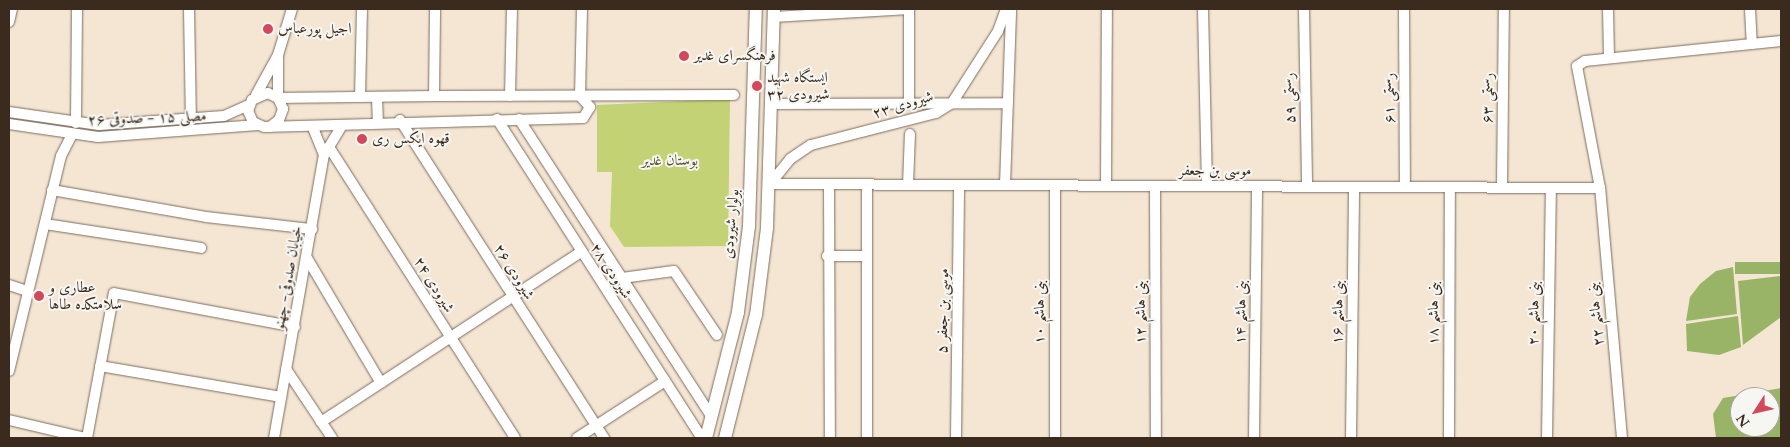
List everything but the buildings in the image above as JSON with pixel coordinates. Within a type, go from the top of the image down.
[{"type":"main road","name":"بولوار شیرودی","points":[[706,438],[738,312],[749,226],[756,9]]},
{"type":"main road","points":[[725,438],[756,315],[770,184],[778,14]]},
{"type":"street","points":[[9,22],[12,9]]},
{"type":"street","points":[[76,123],[77,9]]},
{"type":"street","points":[[189,9],[191,120]]},
{"type":"street","points":[[292,9],[278,55],[256,96],[249,105],[250,117],[258,125],[270,127],[342,125],[400,120],[583,118],[590,107],[580,96],[582,9]]},
{"type":"street","points":[[360,98],[362,9]]},
{"type":"street","points":[[434,96],[435,9]]},
{"type":"street","points":[[510,96],[512,9]]},
{"type":"street","points":[[778,14],[909,9],[909,103]]},
{"type":"street","name":"شیرودی ۲۳","points":[[770,184],[790,159],[811,145],[936,113],[952,103],[998,30],[1006,9]]},
{"type":"street","points":[[1005,185],[1011,9]]},
{"type":"street","points":[[1106,186],[1107,9]]},
{"type":"street","points":[[1203,9],[1207,186]]},
{"type":"street","name":"رستمی ۵۹","points":[[1304,9],[1307,186]]},
{"type":"street","name":"رستمی ۶۱","points":[[1404,9],[1405,187]]},
{"type":"street","name":"رستمی ۶۳","points":[[1502,187],[1504,9]]},
{"type":"street","points":[[1608,9],[1610,58],[1781,41]]},
{"type":"street","points":[[1750,9],[1752,44]]},
{"type":"street","points":[[270,127],[282,115],[278,98],[278,55]]},
{"type":"street","name":"بنی هاشم ۲۲","points":[[1610,58],[1577,66],[1600,188],[1622,438]]},
{"type":"street","points":[[256,96],[268,93],[278,98],[734,95]]},
{"type":"street","points":[[377,97],[378,121]]},
{"type":"street","points":[[774,104],[1008,103]]},
{"type":"street","name":"مصلی ۱۵ - صدوقی ۲۶","points":[[9,112],[76,123],[191,120],[224,116],[249,105]]},
{"type":"street","name":"شیرودی ۲۸","points":[[497,119],[702,438]]},
{"type":"street","name":"شیرودی ۲۸","points":[[519,119],[712,417]]},
{"type":"street","name":"شیرودی ۲۶","points":[[400,120],[512,298],[604,438]]},
{"type":"street","name":"مصلی ۱۵ - صدوقی ۲۶","points":[[9,124],[72,134],[192,133],[258,125]]},
{"type":"street","points":[[312,126],[327,151],[342,125]]},
{"type":"street","points":[[9,371],[52,190],[72,134]]},
{"type":"street","points":[[908,184],[910,134]]},
{"type":"street","name":"خیابان صدوقی- چهنو","points":[[274,438],[327,151]]},
{"type":"street","name":"شیرودی ۲۴","points":[[327,151],[515,438]]},
{"type":"street","name":"موسی بن جعفر","points":[[770,184],[1600,188]]},
{"type":"street","points":[[829,184],[827,256],[830,438]]},
{"type":"street","points":[[867,184],[864,256],[867,438]]},
{"type":"street","name":"موسی بن جعفر ۵","points":[[956,438],[960,185]]},
{"type":"street","name":"بنی هاشم ۱۰","points":[[1055,185],[1055,438]]},
{"type":"street","name":"بنی هاشم ۱۲","points":[[1155,186],[1156,438]]},
{"type":"street","name":"بنی هاشم ۱۴","points":[[1254,438],[1257,186]]},
{"type":"street","name":"بنی هاشم ۱۶","points":[[1351,438],[1354,186]]},
{"type":"street","name":"بنی هاشم ۱۸","points":[[1449,438],[1450,187]]},
{"type":"street","name":"بنی هاشم ۲۰","points":[[1547,438],[1550,188]]},
{"type":"street","points":[[52,190],[206,217],[312,229]]},
{"type":"street","points":[[44,224],[201,248]]},
{"type":"street","points":[[321,422],[581,252]]},
{"type":"street","points":[[827,256],[864,256]]},
{"type":"street","points":[[307,258],[381,383]]},
{"type":"street","points":[[622,278],[674,271],[717,335]]},
{"type":"street","points":[[9,285],[28,291]]},
{"type":"street","points":[[9,420],[86,438],[114,293],[295,327]]},
{"type":"street","points":[[100,366],[281,397]]},
{"type":"street","points":[[286,369],[332,438]]},
{"type":"street","points":[[577,438],[665,381]]},
{"type":"green space","name":"بوستان غدیر","points":[[730,99],[728,246],[624,247],[610,226],[612,172],[597,172],[597,105]]},
{"type":"green space","points":[[1735,262],[1781,262],[1781,274],[1735,274]]},
{"type":"green space","points":[[1733,267],[1737,314],[1686,321],[1690,297],[1700,284],[1716,271]]},
{"type":"green space","points":[[1781,276],[1781,317],[1743,345],[1738,281]]},
{"type":"green space","points":[[1738,316],[1741,347],[1719,355],[1687,351],[1686,324]]},
{"type":"green space","points":[[1781,388],[1781,438],[1716,438],[1713,414],[1723,398],[1730,397],[1730,437],[1780,437]]},
{"type":"place","name":"اجیل پورعباس","points":[[268,29]]},
{"type":"place","name":"فرهنگسرای غدیر","points":[[684,56]]},
{"type":"place","name":"ایستگاه شهید شیرودی ۳۲","points":[[757,86]]},
{"type":"place","name":"قهوه ایکس ری","points":[[362,139]]},
{"type":"place","name":"عطاری و سلامتکده طاها","points":[[39,296]]}]
